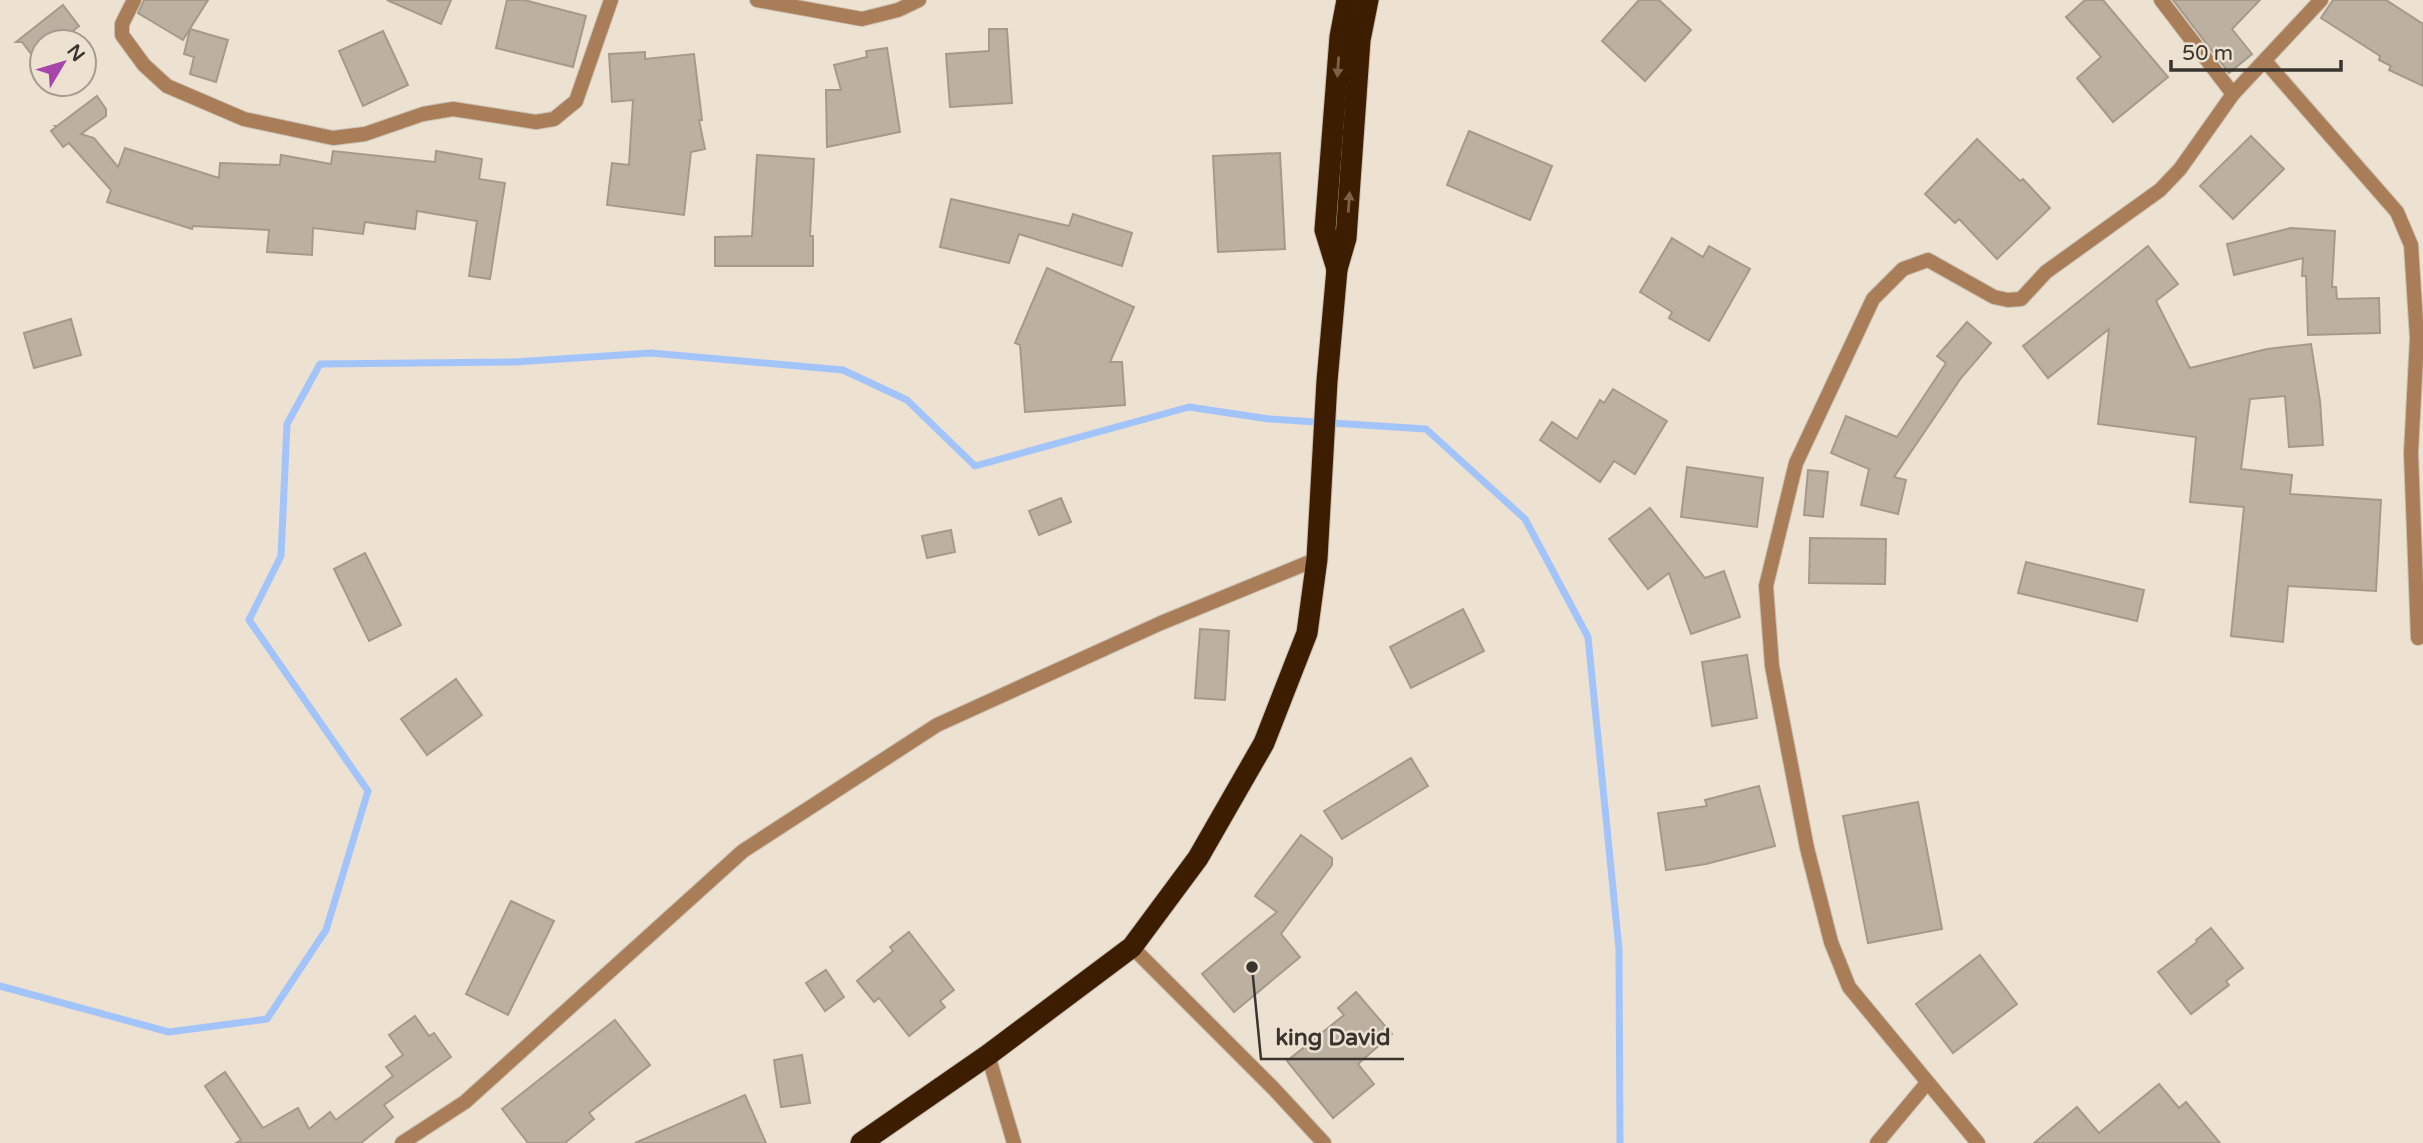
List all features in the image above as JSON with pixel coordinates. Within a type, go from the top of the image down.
[{"type":"highway","points":[[1337,269],[1325,230],[1340,37],[1347,0]]},
{"type":"highway","points":[[860,1143],[988,1055],[1132,947],[1198,858],[1264,743],[1307,633],[1317,559],[1327,381],[1337,269],[1346,238],[1360,40],[1368,0]]},
{"type":"street","points":[[134,0],[122,24],[122,35],[144,65],[167,86],[244,119],[333,138],[365,134],[424,114],[453,109],[536,122],[554,120],[576,101],[611,0]]},
{"type":"street","points":[[757,0],[862,19],[898,10],[919,0]]},
{"type":"street","points":[[2161,0],[2233,94]]},
{"type":"street","points":[[1978,1143],[1849,987],[1831,942],[1807,848],[1772,666],[1766,586],[1796,463],[1873,299],[1903,269],[1928,260],[1994,297],[2021,299],[2046,272],[2160,190],[2180,169],[2233,94],[2321,0]]},
{"type":"street","points":[[2265,61],[2397,212],[2411,245],[2417,338],[2418,638]]},
{"type":"street","points":[[402,1143],[465,1102],[743,850],[937,725],[1161,624],[1317,559]]},
{"type":"street","points":[[1132,947],[1324,1143]]},
{"type":"street","points":[[988,1055],[1014,1143]]},
{"type":"street","points":[[1877,1143],[1927,1083]]},
{"type":"building","points":[[144,0],[208,0],[183,40],[138,13]]},
{"type":"building","points":[[387,0],[451,0],[441,24]]},
{"type":"building","points":[[507,0],[524,0],[586,16],[573,67],[496,48]]},
{"type":"building","points":[[1639,0],[1659,0],[1691,30],[1645,81],[1602,41]]},
{"type":"building","points":[[2085,0],[2103,0],[2168,77],[2113,122],[2077,78],[2101,57],[2066,17]]},
{"type":"building","points":[[2173,0],[2260,0],[2232,29],[2252,54],[2229,73]]},
{"type":"building","points":[[2333,0],[2386,0],[2423,24],[2423,86],[2389,70],[2391,66],[2379,60],[2380,56],[2321,18]]},
{"type":"building","points":[[63,5],[79,26],[76,28],[34,28]]},
{"type":"building","points":[[190,29],[228,40],[216,82],[190,74],[194,57],[184,54]]},
{"type":"building","points":[[989,29],[1007,29],[1012,103],[950,107],[946,54],[989,51]]},
{"type":"building","points":[[383,31],[408,85],[363,106],[339,51]]},
{"type":"building","points":[[28,33],[28,50],[22,42],[16,42]]},
{"type":"building","points":[[887,48],[900,132],[827,147],[826,90],[841,90],[834,65],[867,57],[866,51]]},
{"type":"building","points":[[645,52],[645,59],[694,54],[702,120],[699,120],[705,149],[691,152],[684,215],[607,205],[612,163],[629,165],[633,100],[612,102],[609,54]]},
{"type":"building","points":[[98,97],[106,109],[106,116],[81,134],[94,138],[118,167],[125,148],[219,178],[220,163],[280,165],[281,155],[331,164],[333,151],[435,162],[436,151],[482,159],[479,179],[505,183],[490,279],[469,276],[477,221],[417,211],[415,229],[365,222],[363,234],[313,228],[312,255],[267,252],[269,230],[193,226],[192,229],[107,202],[111,190],[69,143],[63,147],[51,131]]},
{"type":"building","points":[[1469,131],[1552,166],[1530,220],[1447,185]]},
{"type":"building","points":[[2251,136],[2284,169],[2233,219],[2200,186]]},
{"type":"building","points":[[1977,139],[2020,181],[2023,179],[2050,208],[1997,259],[1959,219],[1955,223],[1925,194]]},
{"type":"building","points":[[1280,153],[1285,249],[1218,252],[1213,156]]},
{"type":"building","points":[[757,155],[814,159],[810,236],[813,236],[813,266],[715,266],[715,237],[752,236]]},
{"type":"building","points":[[951,199],[1069,226],[1073,214],[1132,233],[1122,266],[1019,234],[1009,263],[940,247]]},
{"type":"building","points":[[2291,228],[2335,231],[2332,287],[2336,287],[2337,299],[2379,298],[2380,333],[2308,335],[2306,276],[2302,276],[2303,258],[2234,275],[2227,244]]},
{"type":"building","points":[[1672,238],[1703,257],[1709,246],[1750,269],[1709,341],[1669,318],[1672,312],[1640,292]]},
{"type":"building","points":[[2148,246],[2178,284],[2156,301],[2190,368],[2267,349],[2311,344],[2320,401],[2323,445],[2289,447],[2285,396],[2250,399],[2241,469],[2292,475],[2290,494],[2381,500],[2376,591],[2288,586],[2283,642],[2231,636],[2244,507],[2190,502],[2196,437],[2098,424],[2109,329],[2048,378],[2023,346]]},
{"type":"building","points":[[1047,268],[1134,307],[1110,362],[1122,362],[1125,405],[1025,412],[1020,345],[1015,343]]},
{"type":"building","points":[[71,319],[81,355],[34,368],[24,333]]},
{"type":"building","points":[[1967,322],[1991,343],[1961,378],[1894,477],[1906,480],[1898,514],[1861,505],[1869,469],[1831,453],[1846,416],[1897,437],[1946,363],[1937,356]]},
{"type":"building","points":[[1613,389],[1667,421],[1635,474],[1614,461],[1600,482],[1540,440],[1552,422],[1577,439],[1600,400],[1604,403]]},
{"type":"building","points":[[1687,467],[1763,478],[1757,527],[1681,517]]},
{"type":"building","points":[[1808,470],[1828,472],[1823,517],[1804,515]]},
{"type":"building","points":[[1061,498],[1071,522],[1039,535],[1029,511]]},
{"type":"building","points":[[1650,508],[1705,578],[1724,571],[1740,617],[1691,634],[1669,573],[1648,589],[1609,539]]},
{"type":"building","points":[[951,530],[955,552],[927,558],[922,536]]},
{"type":"building","points":[[1810,538],[1886,539],[1885,584],[1809,583]]},
{"type":"building","points":[[365,553],[401,625],[369,641],[334,569]]},
{"type":"building","points":[[2026,562],[2144,590],[2137,621],[2018,593]]},
{"type":"building","points":[[1463,609],[1484,651],[1411,688],[1390,647]]},
{"type":"building","points":[[1200,629],[1229,631],[1225,700],[1195,698]]},
{"type":"building","points":[[1747,655],[1757,718],[1712,726],[1702,662]]},
{"type":"building","points":[[456,679],[482,715],[427,755],[401,719]]},
{"type":"building","points":[[1411,758],[1428,786],[1342,839],[1324,811]]},
{"type":"building","points":[[1759,786],[1775,846],[1706,864],[1666,870],[1658,813],[1707,806],[1705,800]]},
{"type":"building","points":[[1918,802],[1942,929],[1868,943],[1843,816]]},
{"type":"building","points":[[1301,835],[1332,858],[1332,865],[1281,934],[1300,957],[1234,1012],[1202,974],[1277,912],[1255,896]]},
{"type":"building","points":[[511,901],[554,921],[508,1015],[466,994]]},
{"type":"building","points":[[2211,928],[2243,968],[2226,981],[2229,985],[2191,1014],[2158,972]]},
{"type":"building","points":[[909,932],[954,990],[940,1001],[945,1007],[909,1036],[879,998],[874,1002],[857,981],[893,951],[890,947]]},
{"type":"building","points":[[1980,955],[2017,1004],[1953,1053],[1916,1004]]},
{"type":"building","points":[[826,970],[844,997],[825,1011],[806,983]]},
{"type":"building","points":[[1356,992],[1392,1034],[1358,1064],[1374,1084],[1333,1118],[1287,1061],[1344,1015],[1338,1008]]},
{"type":"building","points":[[415,1016],[429,1036],[434,1033],[451,1057],[384,1105],[393,1117],[361,1143],[236,1143],[241,1140],[205,1086],[225,1072],[263,1128],[298,1108],[309,1129],[330,1112],[336,1120],[393,1076],[386,1067],[403,1055],[389,1035]]},
{"type":"building","points":[[615,1020],[650,1065],[589,1113],[594,1119],[565,1143],[528,1143],[502,1109]]},
{"type":"building","points":[[802,1055],[810,1103],[781,1107],[774,1060]]},
{"type":"building","points":[[2159,1084],[2179,1108],[2186,1102],[2220,1143],[2034,1143],[2077,1107],[2099,1133]]},
{"type":"building","points":[[745,1095],[766,1143],[635,1143]]},
{"type":"waterway","points":[[0,986],[169,1032],[267,1019],[326,930],[368,791],[249,620],[281,556],[287,424],[320,364],[515,362],[651,353],[843,370],[907,400],[975,466],[1189,407],[1269,419],[1426,429],[1525,519],[1588,637],[1619,949],[1620,1143]]},
{"type":"place","name":"king David","points":[[1252,967]]}]
